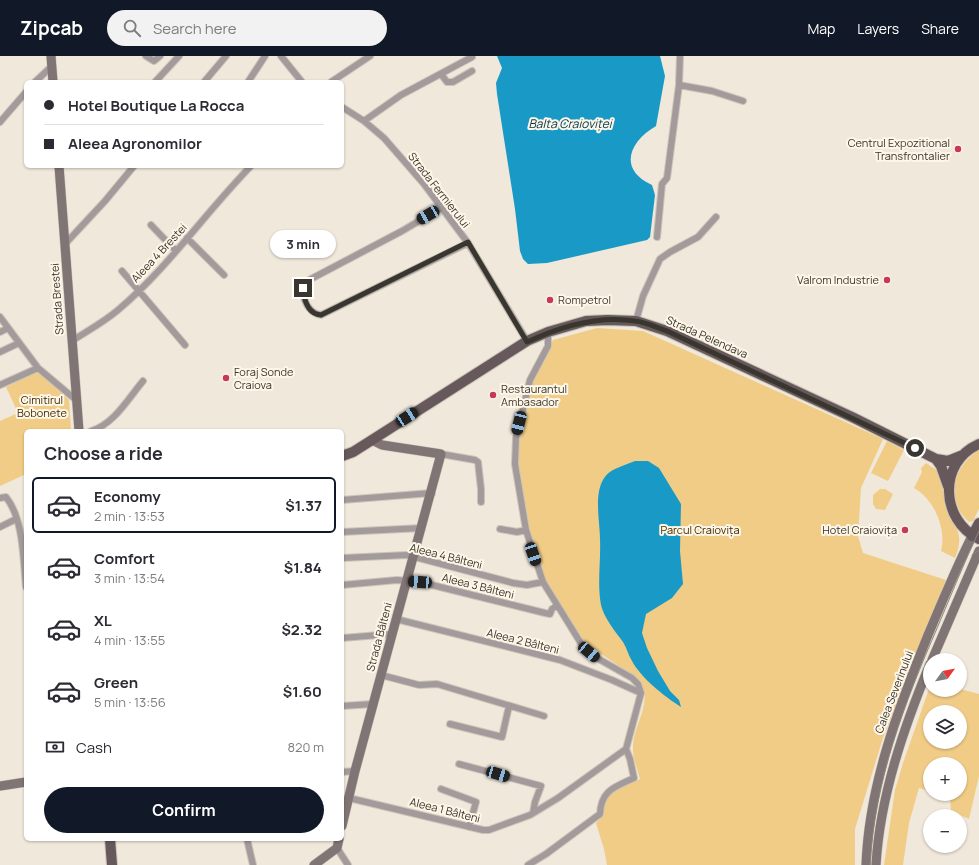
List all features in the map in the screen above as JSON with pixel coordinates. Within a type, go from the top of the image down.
[{"type":"main road","points":[[51,56],[53,80]]},
{"type":"main road","name":"Strada Brestei","points":[[59,168],[78,429]]},
{"type":"main road","name":"Strada Pelendava","points":[[344,455],[353,452],[527,342],[548,332],[586,322],[608,320],[636,321],[667,331],[854,418],[936,459],[948,461],[962,455],[979,444]]},
{"type":"main road","points":[[372,440],[382,445],[441,454]]},
{"type":"main road","name":"Strada Bâlteni","points":[[344,818],[355,771],[432,492],[441,454]]},
{"type":"main road","name":"Strada Pelendava","points":[[962,455],[951,474],[948,487],[948,496],[952,513],[961,526],[976,538]]},
{"type":"main road","name":"Strada Pelendava","points":[[936,459],[943,471],[948,487]]},
{"type":"main road","name":"Calea Severinului","points":[[866,865],[875,799],[891,730],[925,643],[958,565],[976,538],[979,523]]},
{"type":"main road","points":[[935,653],[979,551]]},
{"type":"main road","points":[[876,865],[892,771],[923,682]]},
{"type":"main road","points":[[0,786],[24,782]]},
{"type":"main road","points":[[110,841],[112,865]]},
{"type":"main road","points":[[314,865],[338,843]]},
{"type":"street","points":[[146,56],[154,61],[160,56]]},
{"type":"street","points":[[157,80],[179,56]]},
{"type":"street","points":[[206,80],[226,56]]},
{"type":"street","points":[[249,80],[265,56]]},
{"type":"street","points":[[281,56],[300,80]]},
{"type":"street","points":[[334,80],[370,56]]},
{"type":"street","points":[[657,237],[662,184],[667,178],[679,85],[680,56]]},
{"type":"street","points":[[364,121],[392,101],[472,57]]},
{"type":"street","points":[[37,80],[52,66]]},
{"type":"street","points":[[441,74],[447,82],[453,82],[472,71]]},
{"type":"street","points":[[679,85],[712,91],[743,101]]},
{"type":"street","points":[[0,122],[24,94]]},
{"type":"street","name":"Strada Fermierului","points":[[344,108],[364,121],[394,150],[468,242],[527,342]]},
{"type":"street","points":[[65,244],[105,201],[132,168]]},
{"type":"street","name":"Aleea 4 Brestei","points":[[72,341],[117,310],[139,290],[176,251],[249,168]]},
{"type":"street","points":[[441,208],[402,231],[309,280],[304,284],[303,288],[309,308],[321,315],[468,242]]},
{"type":"street","points":[[636,321],[643,296],[660,259],[698,237],[716,217]]},
{"type":"street","points":[[151,225],[176,251]]},
{"type":"street","points":[[187,238],[224,275]]},
{"type":"street","points":[[122,271],[185,345]]},
{"type":"street","points":[[0,317],[38,368],[76,400]]},
{"type":"street","points":[[0,332],[8,328]]},
{"type":"street","points":[[528,865],[546,854],[600,814],[603,796],[609,791],[634,778],[632,766],[626,749],[641,693],[638,684],[632,678],[597,658],[582,645],[543,582],[526,530],[515,464],[516,438],[530,380],[548,346],[548,332]]},
{"type":"street","points":[[0,352],[19,343]]},
{"type":"street","points":[[0,385],[38,368]]},
{"type":"street","points":[[96,429],[110,420],[143,381]]},
{"type":"street","points":[[441,454],[475,460],[478,462],[481,502]]},
{"type":"street","points":[[344,500],[432,492]]},
{"type":"street","points":[[0,498],[4,496],[9,501],[16,519],[24,573]]},
{"type":"street","points":[[0,527],[16,519]]},
{"type":"street","points":[[344,532],[422,528]]},
{"type":"street","points":[[500,529],[517,532],[526,530]]},
{"type":"street","name":"Aleea 4 Bâlteni","points":[[344,558],[408,555],[513,583],[527,585],[543,582]]},
{"type":"street","name":"Aleea 3 Bâlteni","points":[[344,585],[407,581],[420,582],[550,614],[557,605]]},
{"type":"street","name":"Aleea 2 Bâlteni","points":[[396,619],[560,660],[641,693]]},
{"type":"street","points":[[344,638],[392,634]]},
{"type":"street","points":[[381,675],[419,685],[437,684],[544,716]]},
{"type":"street","points":[[344,706],[373,704]]},
{"type":"street","points":[[450,724],[502,738],[510,706]]},
{"type":"street","name":"Aleea 1 Bâlteni","points":[[349,798],[469,827],[489,830],[534,812],[558,798],[626,749]]},
{"type":"street","points":[[459,764],[541,786],[535,802],[534,812]]},
{"type":"street","points":[[344,772],[355,771]]},
{"type":"street","points":[[441,789],[476,802],[469,827]]},
{"type":"street","points":[[247,841],[253,865]]},
{"type":"street","points":[[338,843],[348,865]]},
{"type":"green space","name":"Parcul Craiovița","points":[[597,328],[643,331],[883,439],[861,488],[858,536],[863,553],[946,580],[883,738],[855,829],[855,865],[607,865],[596,823],[602,816],[605,802],[612,793],[640,779],[634,758],[633,745],[645,695],[643,687],[638,679],[585,643],[546,581],[529,531],[524,511],[518,463],[518,438],[533,380],[553,340]]},
{"type":"green space","name":"Cimitirul Bobonete","points":[[39,371],[69,400],[71,429],[24,429],[24,475],[0,486],[0,421],[18,413],[6,387]]},
{"type":"green space","points":[[887,441],[904,450],[888,481],[871,473]]},
{"type":"green space","points":[[979,450],[979,509],[973,521],[969,522],[961,513],[956,503],[954,494],[955,484],[963,465]]},
{"type":"green space","points":[[926,463],[941,473],[946,504],[959,535],[958,549],[955,558],[941,551],[942,533],[937,515],[928,499],[914,488],[922,472],[921,468]]},
{"type":"green space","points":[[880,489],[885,489],[893,494],[885,510],[876,509],[873,504],[873,495]]},
{"type":"green space","points":[[967,691],[979,694],[979,776],[969,819],[967,818],[967,809],[951,809],[950,801],[967,801],[967,757],[923,757],[923,789],[919,788],[909,823],[903,865],[884,865],[895,790],[923,706],[923,749],[967,749],[967,705],[923,705],[926,697],[967,697]]},
{"type":"water","name":"Balta Craioviței","points":[[497,56],[660,56],[665,76],[656,126],[639,139],[631,155],[631,163],[634,171],[641,178],[652,185],[655,195],[650,237],[647,240],[547,263],[528,264],[523,259],[520,251],[497,94],[496,83],[502,68]]},
{"type":"water","points":[[635,461],[648,461],[659,468],[681,504],[680,551],[683,584],[672,598],[646,614],[642,633],[647,648],[658,671],[670,691],[679,700],[681,707],[667,698],[641,674],[631,659],[623,642],[607,620],[601,605],[599,588],[599,490],[607,474]]},
{"type":"tram line","points":[[870,865],[878,802],[893,742],[914,684],[979,531]]},
{"type":"tram line","points":[[972,555],[979,550]]},
{"type":"place","name":"Centrul Expozitional Transfrontalier","points":[[958,149]]},
{"type":"place","name":"Valrom Industrie","points":[[887,280]]},
{"type":"place","name":"Rompetrol","points":[[550,300]]},
{"type":"place","name":"Foraj Sonde Craiova","points":[[226,378]]},
{"type":"place","name":"Restaurantul Ambasador","points":[[493,395]]},
{"type":"place","name":"Hotel Craiovița","points":[[905,530]]},
{"type":"route","points":[[303,288],[303,294],[309,308],[321,315],[468,242],[527,342],[545,333],[570,325],[608,320],[636,321],[667,331],[915,448]]}]
